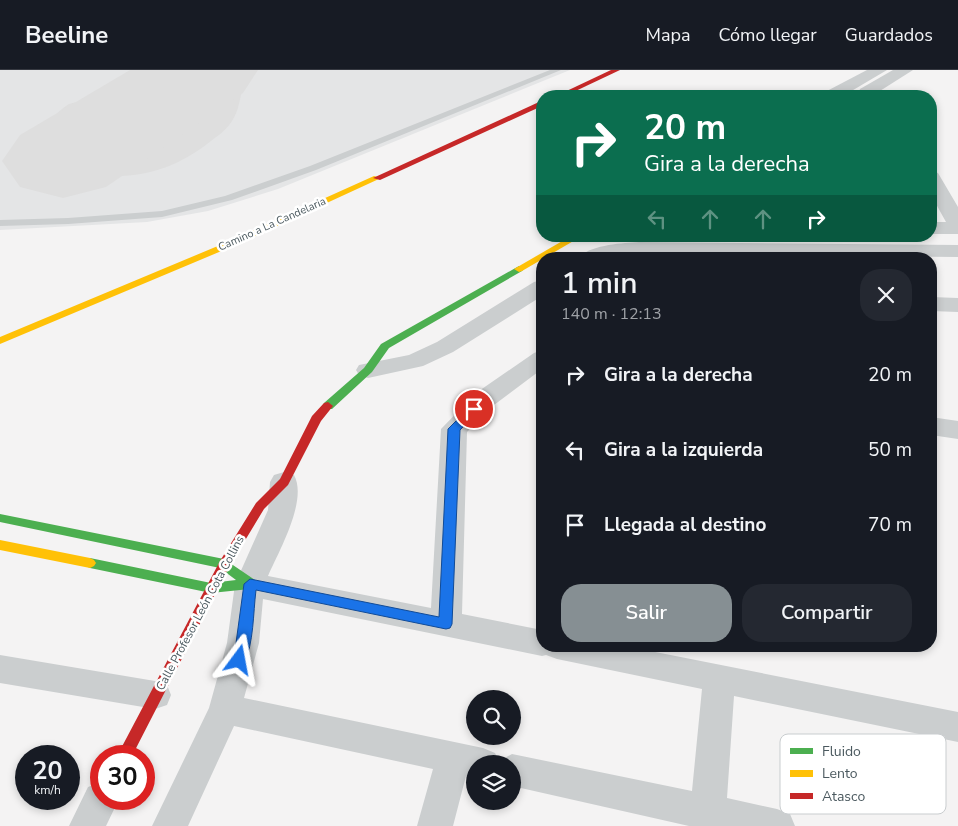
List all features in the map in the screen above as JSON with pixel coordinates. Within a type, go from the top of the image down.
[{"type":"street","points":[[573,90],[617,70]]},
{"type":"street","points":[[865,90],[878,70]]},
{"type":"street","points":[[868,90],[905,70]]},
{"type":"street","name":"Camino a La Candelaria","points":[[0,341],[228,245],[536,107]]},
{"type":"street","points":[[937,202],[943,225]]},
{"type":"street","name":"Calle Profesor León Cota Collins","points":[[550,252],[567,242]]},
{"type":"street","points":[[601,252],[616,244],[685,252]]},
{"type":"street","points":[[826,252],[958,251]]},
{"type":"street","name":"Calle Profesor León Cota Collins","points":[[130,745],[224,564],[260,506],[284,482],[316,419],[340,393],[368,370],[384,346],[536,260]]},
{"type":"street","points":[[368,370],[415,361],[445,347],[536,291]]},
{"type":"street","points":[[937,304],[958,305]]},
{"type":"street","points":[[446,624],[454,429],[484,399],[536,366]]},
{"type":"street","points":[[937,427],[958,430]]},
{"type":"street","points":[[170,826],[225,709],[243,643],[250,584],[282,510],[284,482]]},
{"type":"street","points":[[0,518],[224,564],[250,584]]},
{"type":"street","points":[[0,545],[211,588],[250,584],[536,642]]},
{"type":"street","points":[[586,652],[958,727]]},
{"type":"street","points":[[0,669],[155,695]]},
{"type":"street","points":[[708,819],[719,679]]},
{"type":"street","points":[[225,709],[466,761]]},
{"type":"street","points":[[435,826],[466,765]]},
{"type":"street","points":[[521,772],[708,819],[777,826]]},
{"type":"street","points":[[87,826],[96,810]]},
{"type":"lane","points":[[0,223],[68,221],[162,214],[228,198],[313,168],[557,70]]},
{"type":"shaded area","points":[[0,70],[570,70],[278,189],[208,211],[147,222],[0,230]]},
{"type":"taxiway","points":[[175,89],[85,114],[71,127],[69,133],[71,145],[78,153],[104,161],[134,160],[164,152],[211,119],[224,70]]},
{"type":"runway","points":[[63,161],[205,70]]},
{"type":"traffic: fast","points":[[328,406],[368,370],[385,346],[519,269]]},
{"type":"traffic: fast","points":[[0,518],[224,564],[250,584],[211,588],[90,563]]},
{"type":"traffic: slow","points":[[0,341],[228,245],[377,178]]},
{"type":"traffic: slow","points":[[549,252],[567,242]]},
{"type":"traffic: slow","points":[[519,269],[536,259]]},
{"type":"traffic: slow","points":[[0,545],[90,563]]},
{"type":"traffic: jam","points":[[573,90],[617,70]]},
{"type":"traffic: jam","points":[[377,178],[536,107]]},
{"type":"traffic: jam","points":[[130,745],[224,564],[260,506],[284,482],[316,419],[328,406]]},
{"type":"route","points":[[239,660],[243,643],[250,584],[446,624],[454,429],[474,409]]}]
